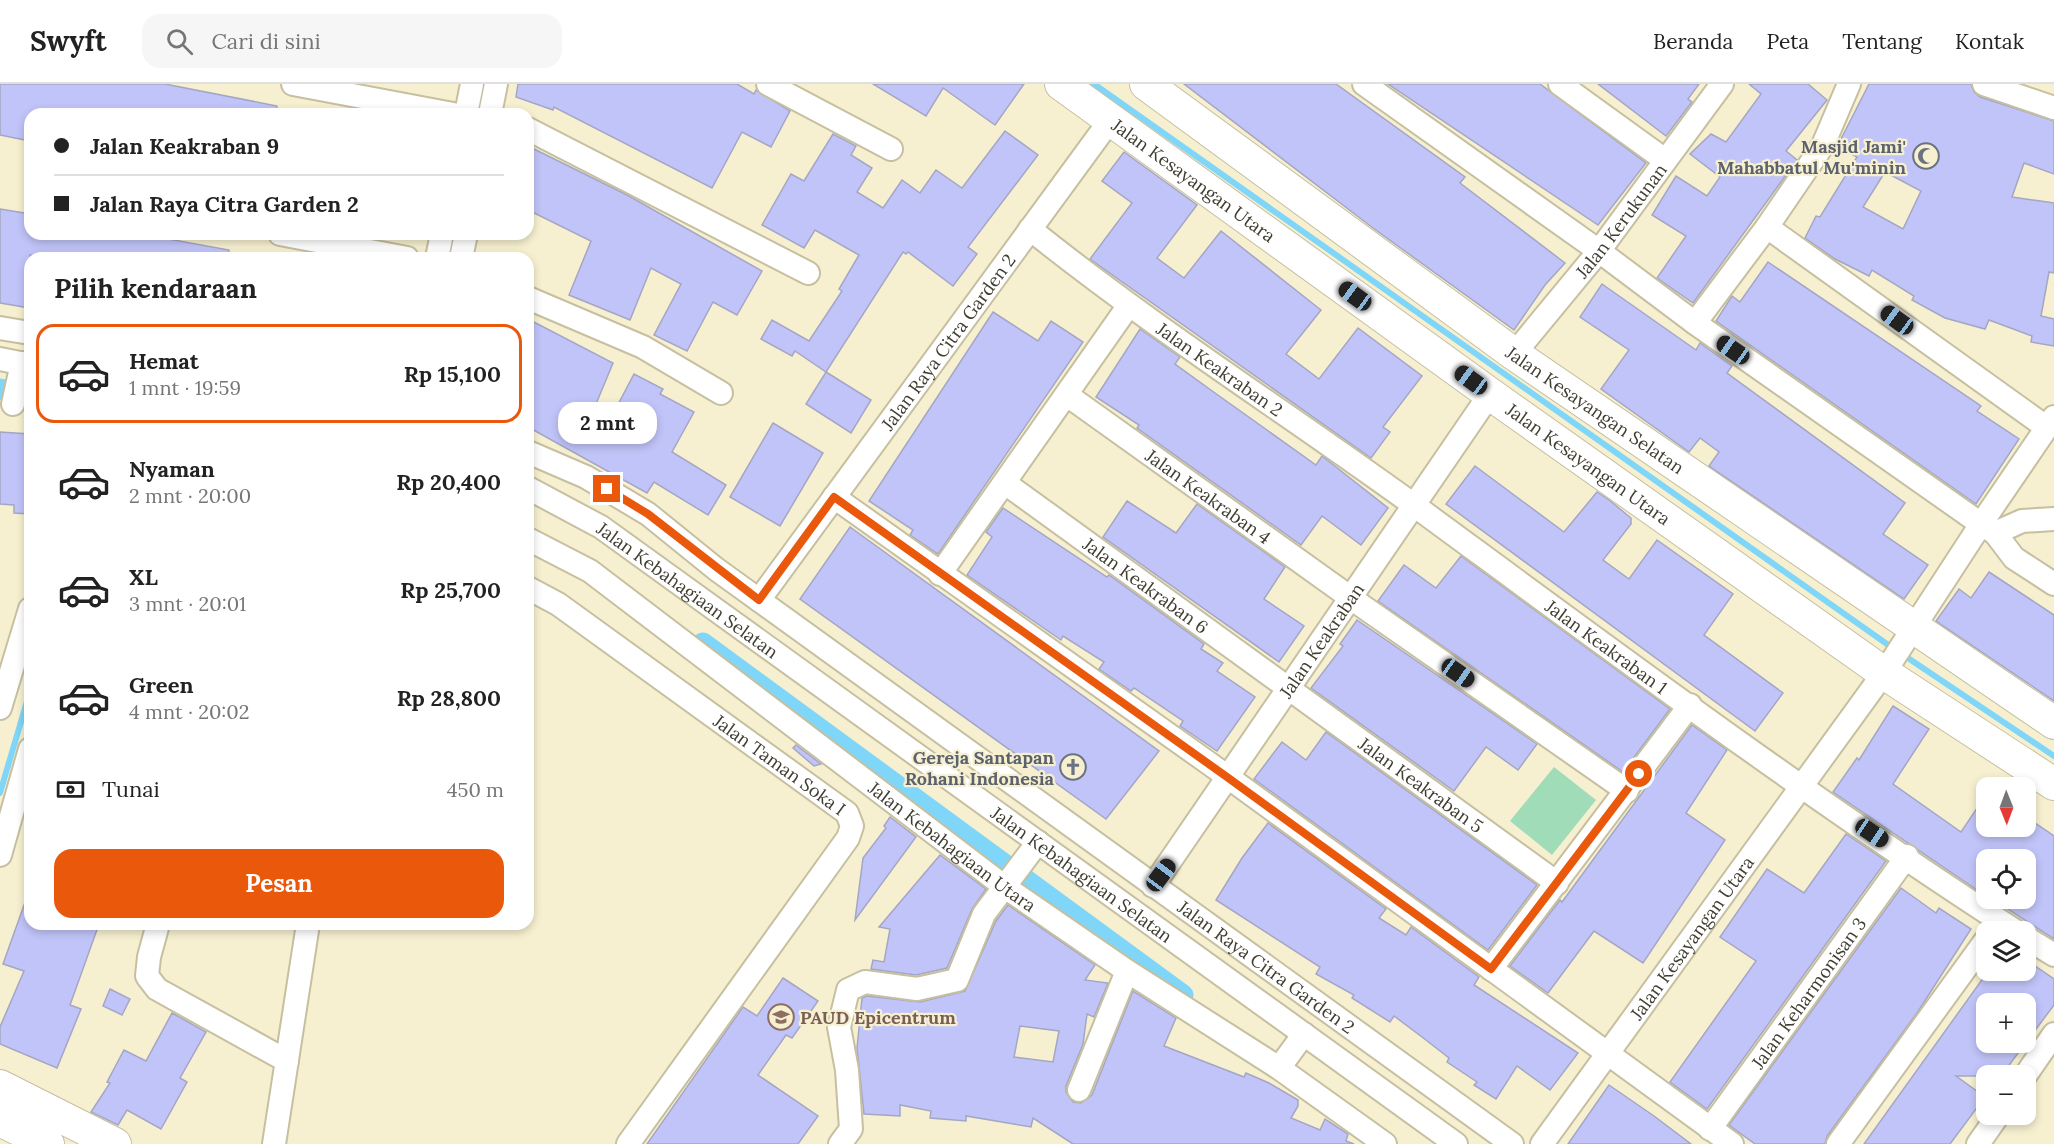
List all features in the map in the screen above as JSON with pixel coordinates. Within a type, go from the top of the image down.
[{"type":"street","points":[[293,84],[421,108]]},
{"type":"street","points":[[467,108],[472,84]]},
{"type":"street","points":[[491,108],[496,84]]},
{"type":"street","points":[[768,84],[891,149]]},
{"type":"street","name":"Jalan Kesayangan Utara","points":[[1061,84],[1113,117],[1490,394],[1885,672],[2054,784]]},
{"type":"street","name":"Jalan Raya Citra Garden 2","points":[[759,600],[1137,84]]},
{"type":"street","name":"Jalan Kesayangan Selatan","points":[[1146,84],[1514,354],[1913,630],[2054,723]]},
{"type":"street","points":[[1364,84],[1599,251],[1695,323],[1988,529],[2014,558],[2054,584]]},
{"type":"street","points":[[1560,84],[1665,160]]},
{"type":"street","name":"Jalan Kerukunan","points":[[1514,354],[1599,251],[1722,84]]},
{"type":"street","points":[[1695,323],[1767,227],[1823,145],[1849,84]]},
{"type":"street","points":[[1984,84],[2054,108]]},
{"type":"street","points":[[534,132],[808,273]]},
{"type":"street","points":[[1767,227],[2050,422]]},
{"type":"street","name":"Jalan Keakraban 2","points":[[1030,229],[1129,305],[1413,504]]},
{"type":"street","points":[[312,240],[376,252]]},
{"type":"street","points":[[534,300],[643,347],[721,393]]},
{"type":"street","points":[[940,574],[1129,305]]},
{"type":"street","points":[[0,328],[24,332]]},
{"type":"street","points":[[14,403],[18,365]]},
{"type":"street","name":"Jalan Keakraban","points":[[1153,886],[1490,394]]},
{"type":"street","name":"Jalan Keakraban 4","points":[[1067,395],[1627,791]]},
{"type":"street","name":"Jalan Kesayangan Utara","points":[[1542,1144],[1988,529],[2050,422]]},
{"type":"street","name":"Jalan Raya Citra Garden 2","points":[[534,455],[586,477],[648,514],[759,600],[1512,1144]]},
{"type":"street","name":"Jalan Keakraban 6","points":[[1005,483],[1286,689]]},
{"type":"street","name":"Jalan Kebahagiaan Selatan","points":[[534,491],[601,527],[1038,842],[1301,1038],[1456,1144]]},
{"type":"street","points":[[834,497],[1227,777],[1732,1144]]},
{"type":"street","name":"Jalan Keakraban 1","points":[[1413,504],[1801,787],[1907,856],[1994,921]]},
{"type":"street","points":[[1988,529],[2022,521],[2054,519]]},
{"type":"street","name":"Jalan Kebahagiaan Utara","points":[[534,542],[590,571],[1005,887],[1127,971],[1280,1067],[1385,1144]]},
{"type":"street","name":"Jalan Taman Soka I","points":[[534,591],[558,604],[847,813],[852,826],[848,838],[628,1144]]},
{"type":"street","points":[[0,708],[24,629]]},
{"type":"street","name":"Jalan Keakraban 5","points":[[1286,689],[1557,883]]},
{"type":"street","points":[[1491,969],[1690,705]]},
{"type":"street","points":[[0,855],[24,770]]},
{"type":"street","points":[[845,1137],[847,1070],[839,1027],[848,990],[865,982],[917,989],[957,980],[984,914],[1038,842]]},
{"type":"street","name":"Jalan Keharmonisan 3","points":[[1710,1129],[1907,856]]},
{"type":"street","points":[[156,930],[148,957],[147,976],[157,989],[287,1061]]},
{"type":"street","points":[[274,1144],[307,930]]},
{"type":"street","points":[[2036,944],[2054,955]]},
{"type":"street","points":[[1838,1144],[1976,954]]},
{"type":"street","points":[[1079,1090],[1127,971]]},
{"type":"street","points":[[2033,1065],[2054,1034]]},
{"type":"street","points":[[1280,1067],[1301,1038]]},
{"type":"street","points":[[0,1086],[115,1144]]},
{"type":"street","points":[[0,1120],[48,1144]]},
{"type":"street","points":[[1978,1144],[1991,1125]]},
{"type":"green space","points":[[1554,767],[1596,800],[1552,855],[1510,821]]},
{"type":"building","points":[[0,84],[165,84],[277,106],[277,108],[24,108],[24,140],[0,135]]},
{"type":"building","points":[[518,84],[737,84],[754,94],[756,90],[790,111],[771,147],[742,132],[712,188],[554,107],[553,110],[516,97]]},
{"type":"building","points":[[873,84],[1024,84],[995,125],[943,88],[926,116]]},
{"type":"building","points":[[1184,84],[1336,84],[1465,177],[1460,183],[1565,263],[1545,285],[1514,330],[1373,228]]},
{"type":"building","points":[[1388,84],[1540,84],[1646,163],[1598,225]]},
{"type":"building","points":[[1598,84],[1699,84],[1688,99],[1692,102],[1666,136]]},
{"type":"building","points":[[1749,84],[1808,84],[1827,100],[1786,151],[1797,160],[1693,303],[1657,278],[1686,236],[1652,215],[1676,176],[1707,196],[1720,177],[1690,154],[1711,134],[1726,142],[1761,94]]},
{"type":"building","points":[[1869,84],[1971,84],[1974,92],[1980,97],[2054,121],[2054,174],[2024,163],[2012,197],[2054,203],[2054,273],[2049,272],[2041,316],[2054,319],[2054,346],[2031,342],[2032,336],[1989,320],[1985,329],[1945,318],[1912,300],[1914,296],[1872,270],[1869,276],[1835,259],[1805,238],[1816,216],[1820,217],[1857,157],[1837,147]],"holes":[[[1885,172],[1921,191],[1903,229],[1863,207]]]},
{"type":"building","points":[[1005,131],[1038,155],[968,247],[977,254],[953,286],[908,252],[906,254],[903,252],[826,372],[795,351],[792,356],[761,339],[772,320],[809,341],[842,291],[839,289],[859,255],[815,230],[804,248],[762,225],[791,174],[804,181],[833,134],[856,146],[851,155],[872,168],[857,192],[883,208],[902,180],[920,193],[936,170],[962,188]]},
{"type":"building","points":[[534,149],[627,195],[762,271],[737,315],[713,302],[687,351],[654,335],[681,284],[651,268],[630,320],[569,295],[591,241],[534,213]]},
{"type":"building","points":[[1124,152],[1197,205],[1157,258],[1184,278],[1221,231],[1321,310],[1286,354],[1319,379],[1358,328],[1422,376],[1383,427],[1390,432],[1371,458],[1090,259],[1132,203],[1102,181]]},
{"type":"building","points":[[0,209],[24,213],[24,240],[174,240],[229,250],[229,252],[24,252],[24,307],[0,303]]},
{"type":"building","points":[[1768,262],[1981,406],[1977,411],[2019,439],[1976,504],[1716,321],[1732,296],[1740,302]]},
{"type":"building","points":[[1602,284],[1696,350],[1700,343],[1732,366],[1727,373],[1905,503],[1883,534],[1928,565],[1904,599],[1709,466],[1719,452],[1700,438],[1689,452],[1601,389],[1629,350],[1580,317]]},
{"type":"building","points":[[993,312],[1038,341],[1051,321],[1083,342],[938,554],[910,535],[913,530],[869,501]]},
{"type":"building","points":[[534,322],[613,363],[596,404],[614,412],[634,374],[663,389],[660,394],[694,412],[672,452],[726,485],[708,515],[654,482],[647,493],[534,430]]},
{"type":"building","points":[[1140,329],[1180,357],[1175,364],[1215,393],[1316,465],[1322,456],[1388,508],[1361,545],[1322,516],[1301,545],[1137,428],[1139,425],[1096,397]]},
{"type":"building","points":[[826,372],[871,400],[851,433],[806,404]]},
{"type":"building","points":[[773,423],[823,453],[780,526],[730,497]]},
{"type":"building","points":[[0,432],[24,434],[24,514],[14,513],[14,505],[0,504]]},
{"type":"building","points":[[1475,466],[1564,532],[1597,492],[1609,500],[1631,518],[1631,524],[1603,560],[1629,579],[1657,540],[1733,594],[1704,635],[1783,693],[1755,731],[1446,504]]},
{"type":"building","points":[[1127,501],[1176,533],[1197,504],[1285,567],[1264,599],[1304,626],[1279,662],[1103,537]]},
{"type":"building","points":[[1003,508],[1107,577],[1109,575],[1204,644],[1201,649],[1223,663],[1217,671],[1255,697],[1217,751],[1180,726],[1183,721],[1134,688],[1131,691],[1099,669],[1104,662],[1063,636],[1061,640],[967,575],[992,537],[986,532]]},
{"type":"building","points":[[850,527],[1159,751],[1106,819],[800,599]]},
{"type":"building","points":[[1461,556],[1670,709],[1623,772],[1378,601],[1404,565],[1436,588]]},
{"type":"building","points":[[1989,572],[2054,615],[2054,701],[1936,621],[1959,589],[1971,598]]},
{"type":"building","points":[[1357,620],[1537,744],[1518,770],[1486,747],[1454,791],[1311,688],[1343,646],[1340,644]]},
{"type":"building","points":[[1893,706],[1929,729],[1893,784],[1961,832],[1976,810],[1976,837],[2036,837],[2036,824],[2054,836],[2054,939],[2036,927],[2036,921],[2026,921],[2008,909],[2036,909],[2036,849],[1976,849],[1976,889],[1833,792],[1857,758],[1859,760]]},
{"type":"building","points":[[1692,725],[1727,750],[1686,813],[1725,840],[1643,963],[1594,931],[1548,993],[1510,966],[1560,900],[1562,902]]},
{"type":"building","points":[[1326,732],[1537,885],[1488,950],[1254,779],[1282,742],[1306,760]]},
{"type":"building","points":[[796,745],[821,764],[814,766],[793,748]]},
{"type":"building","points":[[890,817],[916,837],[855,920],[863,858],[886,828],[884,826]]},
{"type":"building","points":[[1268,823],[1386,909],[1379,918],[1406,935],[1411,927],[1479,977],[1474,985],[1578,1053],[1550,1090],[1517,1066],[1496,1099],[1474,1085],[1477,1082],[1447,1062],[1449,1058],[1394,1016],[1390,1022],[1352,998],[1354,995],[1316,974],[1320,967],[1216,900],[1242,858]]},
{"type":"building","points":[[1846,834],[1886,861],[1707,1109],[1670,1082],[1756,961],[1720,937],[1767,869],[1804,893]]},
{"type":"building","points":[[940,855],[986,889],[972,909],[947,968],[916,975],[871,969],[873,960],[884,962],[890,929],[879,927]]},
{"type":"building","points":[[1901,888],[1936,913],[1939,908],[1971,929],[1917,1013],[1827,1136],[1825,1144],[1755,1144],[1729,1125]]},
{"type":"building","points":[[24,905],[24,930],[97,930],[70,1005],[81,1009],[57,1068],[0,1044],[0,1027],[24,971],[3,964]]},
{"type":"building","points":[[1008,905],[1095,965],[1085,980],[1108,983],[1094,1017],[1087,1014],[1083,1044],[1066,1086],[1066,1092],[1073,1102],[1081,1103],[1092,1095],[1133,991],[1176,1018],[1164,1046],[1244,1077],[1246,1073],[1269,1083],[1298,1100],[1298,1106],[1291,1118],[1320,1130],[1325,1119],[1348,1134],[1346,1141],[1354,1144],[1073,1144],[1033,1118],[1031,1127],[966,1116],[966,1121],[930,1118],[931,1111],[900,1105],[900,1116],[864,1114],[857,1048],[862,998],[867,996],[920,1002],[965,991],[996,921]],"holes":[[[1020,1026],[1059,1031],[1053,1062],[1014,1057]]]},
{"type":"building","points":[[2036,967],[2054,979],[2054,1005],[2036,1029],[2036,993],[1976,993],[1976,1053],[2018,1053],[2009,1065],[1976,1065],[1976,1076],[1956,1076],[1976,1090],[1976,1109],[1950,1144],[1864,1144],[1981,981],[2036,981]]},
{"type":"building","points":[[783,978],[818,1001],[792,1038],[786,1035],[758,1075],[818,1116],[798,1144],[647,1144],[743,1007],[757,1016]]},
{"type":"building","points":[[110,989],[130,999],[122,1015],[103,1006]]},
{"type":"building","points":[[172,1013],[206,1032],[180,1078],[187,1082],[161,1129],[127,1110],[118,1125],[91,1112],[110,1083],[107,1082],[124,1050],[146,1061]]},
{"type":"building","points":[[1609,1085],[1654,1116],[1691,1144],[1568,1144]]},
{"type":"waterway","points":[[1094,84],[1894,649]]},
{"type":"waterway","points":[[0,389],[24,394]]},
{"type":"waterway","points":[[703,643],[1183,995]]},
{"type":"waterway","points":[[1902,654],[2054,756]]},
{"type":"waterway","points":[[0,793],[24,711]]},
{"type":"place","name":"Masjid Jami' Mahabbatul Mu'minin","points":[[1926,156]]},
{"type":"place","name":"Gereja Santapan Rohani Indonesia","points":[[1073,767]]},
{"type":"place","name":"PAUD Epicentrum","points":[[781,1017]]},
{"type":"route","points":[[607,489],[648,514],[716,569],[759,600],[834,497],[1227,777],[1491,969],[1639,774]]}]
